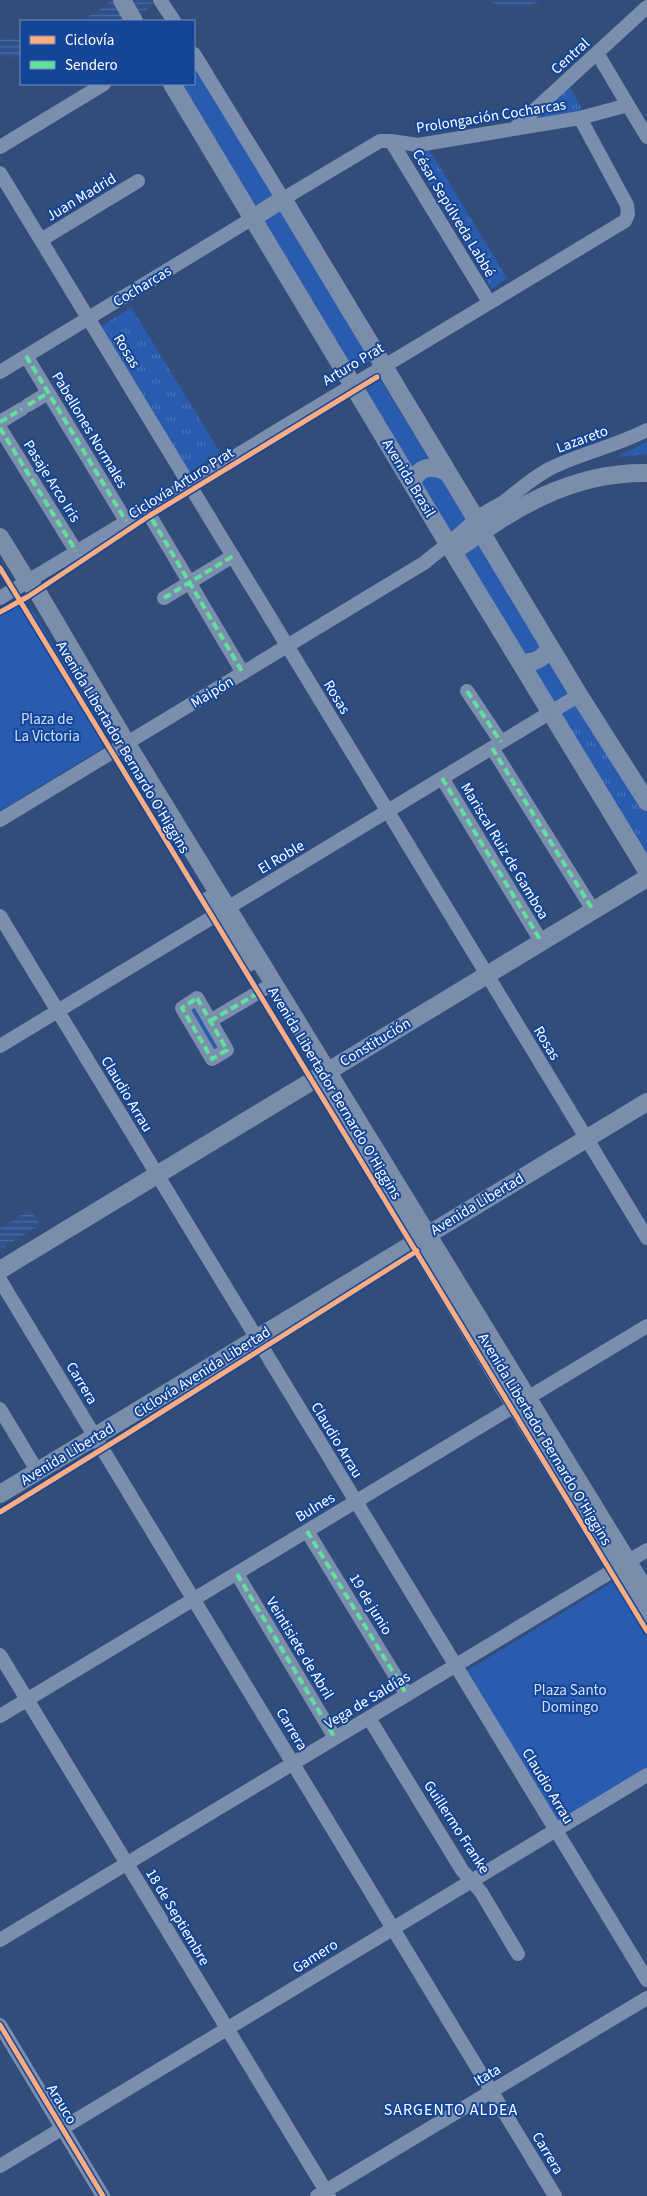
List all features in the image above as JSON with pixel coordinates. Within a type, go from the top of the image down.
[{"type":"main road","points":[[122,0],[133,20]]},
{"type":"main road","name":"Avenida Brasil","points":[[173,85],[647,871]]},
{"type":"main road","points":[[283,199],[448,473],[579,696],[647,802]]},
{"type":"main road","name":"Cocharcas","points":[[253,218],[283,199]]},
{"type":"main road","points":[[412,483],[417,474],[426,467],[437,468],[448,473]]},
{"type":"main road","name":"Maipón","points":[[450,547],[475,519],[518,508],[558,489],[609,476],[647,473]]},
{"type":"main road","name":"Avenida Libertador Bernardo O'Higgins","points":[[0,537],[27,581],[29,596],[622,1565],[647,1619]]},
{"type":"main road","points":[[520,662],[536,661],[544,656],[550,647]]},
{"type":"main road","name":"Constitución","points":[[0,1270],[647,878]]},
{"type":"main road","name":"Avenida Libertador Bernardo O'Higgins","points":[[223,911],[264,989],[322,1074]]},
{"type":"main road","name":"Avenida Libertad","points":[[0,1494],[647,1102]]},
{"type":"main road","name":"Avenida Libertador Bernardo O'Higgins","points":[[622,1565],[647,1593]]},
{"type":"street","points":[[160,0],[173,20]]},
{"type":"street","name":"Central","points":[[515,129],[647,7]]},
{"type":"street","points":[[597,53],[647,137]]},
{"type":"street","points":[[195,56],[283,199]]},
{"type":"street","points":[[0,147],[102,85]]},
{"type":"street","name":"Prolongación Cocharcas","points":[[283,199],[380,141],[391,140],[418,145],[580,118],[628,105]]},
{"type":"street","name":"Arturo Prat","points":[[0,598],[383,365],[622,223],[627,218],[627,205],[580,118]]},
{"type":"street","name":"César Sepúlveda Labbé","points":[[391,140],[489,302]]},
{"type":"street","name":"Rosas","points":[[0,172],[647,1238]]},
{"type":"street","name":"Juan Madrid","points":[[41,240],[138,181]]},
{"type":"street","name":"Cocharcas","points":[[0,372],[253,218]]},
{"type":"street","name":"Pabellones Normales","points":[[26,356],[126,521]]},
{"type":"street","points":[[0,422],[48,393]]},
{"type":"street","name":"Pasaje Arco Iris","points":[[0,428],[76,551]]},
{"type":"street","name":"Lazareto","points":[[475,519],[498,506],[528,481],[567,461],[616,444],[647,430]]},
{"type":"street","points":[[146,509],[243,673]]},
{"type":"street","name":"Maipón","points":[[0,820],[450,547]]},
{"type":"street","points":[[164,598],[233,556]]},
{"type":"street","points":[[466,691],[593,910]]},
{"type":"street","name":"El Roble","points":[[0,1046],[579,696]]},
{"type":"street","name":"Mariscal Ruiz de Gamboa","points":[[442,778],[541,942]]},
{"type":"street","name":"Claudio Arrau","points":[[0,916],[647,1980]]},
{"type":"street","points":[[210,1021],[264,989]]},
{"type":"street","name":"Carrera","points":[[0,1280],[555,2196]]},
{"type":"street","name":"Bulnes","points":[[0,1716],[647,1326]]},
{"type":"street","points":[[0,1409],[38,1472]]},
{"type":"street","name":"19 de junio","points":[[307,1531],[407,1695]]},
{"type":"street","name":"Vega de Saldías","points":[[0,1940],[292,1762],[369,1718],[647,1550]]},
{"type":"street","name":"Veintisiete de Abril","points":[[237,1574],[335,1738]]},
{"type":"street","name":"18 de Septiembre","points":[[0,1655],[227,2029],[324,2194]]},
{"type":"street","name":"Guillermo Franke","points":[[369,1718],[462,1870],[481,1892],[518,1954]]},
{"type":"street","name":"Gamero","points":[[0,2166],[647,1775]]},
{"type":"street","name":"Itata","points":[[324,2194],[647,1998]]},
{"type":"street","name":"Arauco","points":[[0,2025],[104,2196]]},
{"type":"green space","points":[[195,64],[275,194],[253,208],[183,85],[195,85]]},
{"type":"green space","points":[[570,87],[584,113],[532,121]]},
{"type":"green space","points":[[429,149],[507,278],[492,289],[414,159],[416,153]]},
{"type":"green space","points":[[282,210],[371,360],[353,371],[263,222]]},
{"type":"green space","points":[[131,307],[220,452],[191,471],[186,470],[101,330],[102,326]]},
{"type":"green space","points":[[378,376],[468,522],[447,536],[357,389]]},
{"type":"green space","points":[[647,442],[647,454],[617,457]]},
{"type":"green space","points":[[480,542],[570,692],[550,704],[459,555]]},
{"type":"green space","name":"Plaza de La Victoria","points":[[19,604],[33,611],[106,735],[103,748],[0,811],[0,615]]},
{"type":"green space","points":[[576,701],[647,813],[647,862],[556,714]]},
{"type":"green space","points":[[197,1001],[225,1050],[213,1057],[185,1008]]},
{"type":"green space","name":"Plaza Santo Domingo","points":[[616,1580],[647,1631],[647,1771],[557,1826],[463,1673]]},
{"type":"shaded area","points":[[112,0],[115,0],[127,18],[123,20],[81,20],[98,11]]},
{"type":"shaded area","points":[[133,0],[155,0],[143,15]]},
{"type":"shaded area","points":[[486,0],[541,0],[528,6],[514,7],[499,5]]},
{"type":"shaded area","points":[[0,37],[20,39],[20,59],[0,57]]},
{"type":"shaded area","points":[[30,1210],[40,1225],[2,1248],[0,1245],[0,1228]]},
{"type":"marked path","points":[[26,356],[126,521]]},
{"type":"marked path","points":[[28,405],[48,393]]},
{"type":"marked path","points":[[0,422],[22,409]]},
{"type":"marked path","points":[[0,428],[76,551]]},
{"type":"marked path","points":[[146,509],[243,673]]},
{"type":"marked path","points":[[164,598],[233,556]]},
{"type":"marked path","points":[[467,691],[501,742]]},
{"type":"marked path","points":[[492,748],[593,910]]},
{"type":"marked path","points":[[442,778],[541,941]]},
{"type":"marked path","points":[[210,1021],[262,991]]},
{"type":"marked path","points":[[197,998],[227,1050],[212,1059],[182,1008],[197,998]]},
{"type":"marked path","points":[[307,1531],[407,1695]]},
{"type":"marked path","points":[[237,1574],[335,1738]]},
{"type":"cycle path","name":"Ciclovía Arturo Prat","points":[[0,612],[29,596],[149,516],[377,377]]},
{"type":"cycle path","points":[[0,568],[647,1631]]},
{"type":"cycle path","name":"Ciclovía Avenida Libertad","points":[[0,1512],[417,1251]]},
{"type":"cycle path","points":[[0,2025],[103,2196]]},
{"type":"district","name":"SARGENTO ALDEA","points":[[451,2109]]}]
